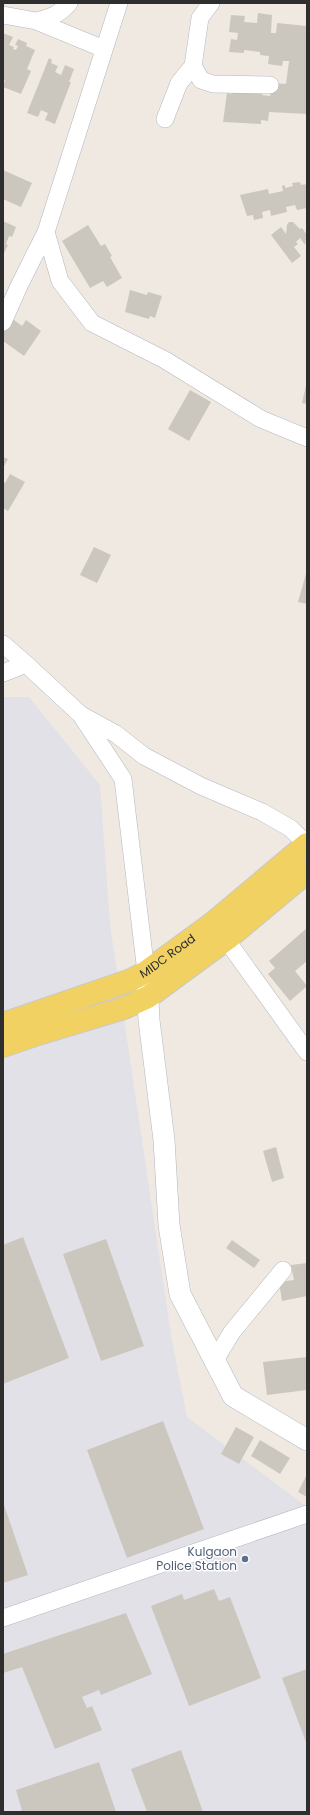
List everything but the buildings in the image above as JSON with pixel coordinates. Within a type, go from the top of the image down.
[{"type":"main road","name":"MIDC Road","points":[[17,1026],[124,1008],[148,997],[220,931],[307,844]]},
{"type":"main road","name":"MIDC Road","points":[[3,1046],[17,1026],[131,980],[220,931],[306,874]]},
{"type":"street","points":[[36,21],[52,17],[63,11],[69,3]]},
{"type":"street","points":[[3,322],[46,232],[119,3]]},
{"type":"street","points":[[165,119],[179,83],[193,66],[200,18],[211,3]]},
{"type":"street","points":[[3,15],[36,21],[104,49]]},
{"type":"street","points":[[193,66],[201,80],[213,84],[270,85]]},
{"type":"street","points":[[46,232],[60,281],[92,323],[165,360],[261,419],[307,438]]},
{"type":"street","points":[[3,644],[81,715],[123,779],[146,972],[149,1020],[164,1140],[169,1225],[180,1294],[233,1396],[305,1435]]},
{"type":"street","points":[[3,673],[26,664]]},
{"type":"street","points":[[81,715],[116,734],[144,756],[201,786],[262,812],[290,828],[307,844]]},
{"type":"street","points":[[220,931],[307,1052]]},
{"type":"street","points":[[215,1360],[232,1332],[283,1270]]},
{"type":"street","points":[[3,1618],[307,1514]]},
{"type":"shaded area","points":[[3,697],[29,697],[100,785],[110,925],[171,1335],[187,1417],[307,1507],[307,1812],[3,1812]]},
{"type":"place","name":"Kulgaon Police Station","points":[[245,1559]]}]
